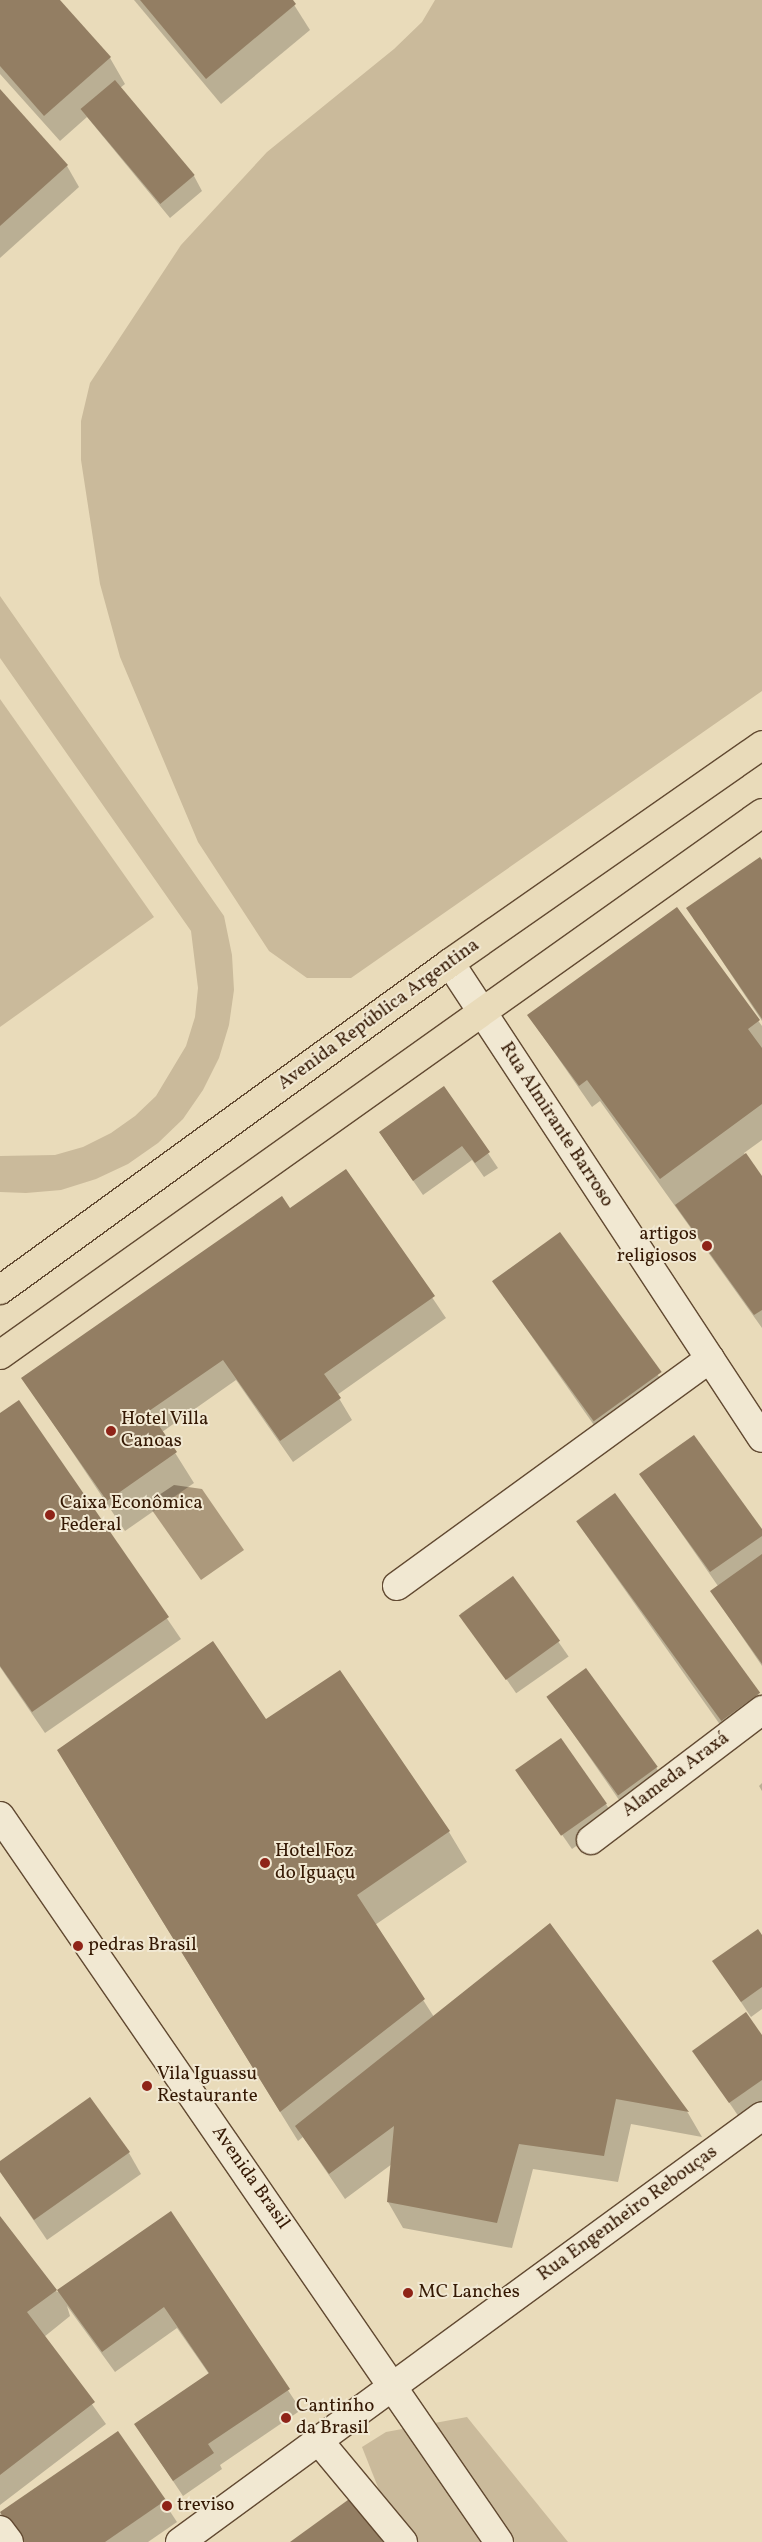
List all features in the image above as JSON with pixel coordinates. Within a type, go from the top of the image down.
[{"type":"main road","name":"Avenida República Argentina","points":[[0,1290],[450,963],[762,745]]},
{"type":"main road","points":[[0,1355],[481,1010],[762,813]]},
{"type":"street","name":"Rua Almirante Barroso","points":[[450,963],[762,1438]]},
{"type":"street","points":[[397,1586],[710,1359]]},
{"type":"street","name":"Alameda Araxá","points":[[591,1840],[762,1710]]},
{"type":"street","name":"Avenida Brasil","points":[[0,1816],[499,2542]]},
{"type":"street","name":"Rua Engenheiro Rebouças","points":[[180,2542],[762,2116]]},
{"type":"street","points":[[318,2440],[403,2542]]},
{"type":"street","points":[[0,2530],[9,2542]]},
{"type":"shaded area","points":[[435,0],[762,0],[762,691],[351,978],[307,978],[269,951],[198,842],[120,657],[100,584],[81,460],[81,421],[90,383],[181,245],[267,152],[394,49],[422,22]]},
{"type":"shaded area","points":[[0,596],[224,916],[232,955],[234,990],[229,1025],[219,1058],[203,1090],[183,1119],[158,1143],[128,1164],[96,1179],[61,1190],[26,1193],[0,1192],[0,1156],[55,1155],[83,1147],[111,1133],[135,1116],[156,1096],[186,1046],[195,1017],[198,988],[191,931],[0,658]]},
{"type":"shaded area","points":[[0,699],[154,917],[0,1027]]},
{"type":"shaded area","points":[[174,1485],[202,1489],[244,1550],[201,1580],[147,1503]]},
{"type":"shaded area","points":[[467,2417],[568,2542],[408,2542],[383,2500],[362,2447],[386,2432]]},
{"type":"building","points":[[0,0],[60,0],[111,57],[44,116],[0,66]]},
{"type":"building","points":[[140,0],[293,0],[296,4],[206,79]]},
{"type":"building","points":[[115,80],[195,175],[160,204],[81,109]]},
{"type":"building","points":[[0,89],[68,165],[0,226]]},
{"type":"building","points":[[760,857],[762,860],[762,1019],[686,908]]},
{"type":"building","points":[[677,907],[760,1020],[748,1029],[762,1048],[762,1104],[660,1179],[587,1080],[579,1086],[527,1015]]},
{"type":"building","points":[[444,1086],[490,1152],[475,1163],[462,1146],[413,1181],[379,1132]]},
{"type":"building","points":[[746,1153],[762,1176],[762,1310],[754,1315],[675,1205]]},
{"type":"building","points":[[346,1169],[435,1296],[324,1374],[341,1398],[280,1441],[223,1360],[149,1411],[177,1452],[107,1501],[21,1378],[282,1196],[290,1208]]},
{"type":"building","points":[[560,1232],[662,1372],[594,1421],[492,1281]]},
{"type":"building","name":"Caixa Econômica Federal","points":[[19,1400],[169,1617],[32,1712],[0,1666],[0,1413]]},
{"type":"building","points":[[694,1435],[762,1529],[762,1536],[710,1572],[639,1474]]},
{"type":"building","points":[[615,1493],[760,1693],[721,1721],[576,1521]]},
{"type":"building","points":[[762,1554],[762,1664],[710,1591]]},
{"type":"building","points":[[513,1576],[560,1641],[506,1680],[459,1615]]},
{"type":"building","name":"Hotel Foz do Iguaçu","points":[[213,1641],[266,1719],[340,1670],[450,1831],[357,1895],[425,1999],[280,2112],[57,1750]]},
{"type":"building","points":[[586,1668],[658,1767],[618,1796],[546,1697]]},
{"type":"building","points":[[561,1738],[607,1804],[561,1836],[515,1770]]},
{"type":"building","points":[[550,1923],[689,2112],[616,2099],[604,2156],[519,2144],[497,2223],[387,2202],[394,2126],[329,2174],[295,2126]]},
{"type":"building","points":[[758,1929],[762,1935],[762,1987],[741,2002],[712,1961]]},
{"type":"building","points":[[746,2012],[762,2035],[762,2080],[729,2103],[692,2051]]},
{"type":"building","points":[[90,2097],[130,2152],[34,2220],[0,2172],[0,2161]]},
{"type":"building","points":[[171,2211],[290,2389],[208,2444],[214,2453],[173,2481],[134,2424],[209,2373],[164,2307],[102,2352],[57,2290]]},
{"type":"building","points":[[0,2216],[57,2290],[27,2312],[95,2402],[0,2475]]},
{"type":"building","points":[[118,2431],[166,2500],[105,2542],[18,2542],[0,2512]]},
{"type":"building","points":[[352,2497],[383,2542],[290,2542]]},
{"type":"place","name":"artigos religiosos","points":[[707,1246]]},
{"type":"place","name":"Hotel Villa Canoas","points":[[111,1431]]},
{"type":"place","name":"Caixa Econômica Federal","points":[[50,1515]]},
{"type":"place","name":"Hotel Foz do Iguaçu","points":[[265,1863]]},
{"type":"place","name":"pedras Brasil","points":[[78,1946]]},
{"type":"place","name":"Vila Iguassu Restaurante","points":[[147,2086]]},
{"type":"place","name":"MC Lanches","points":[[408,2293]]},
{"type":"place","name":"Cantinho da Brasil","points":[[286,2418]]},
{"type":"place","name":"treviso","points":[[167,2506]]}]
